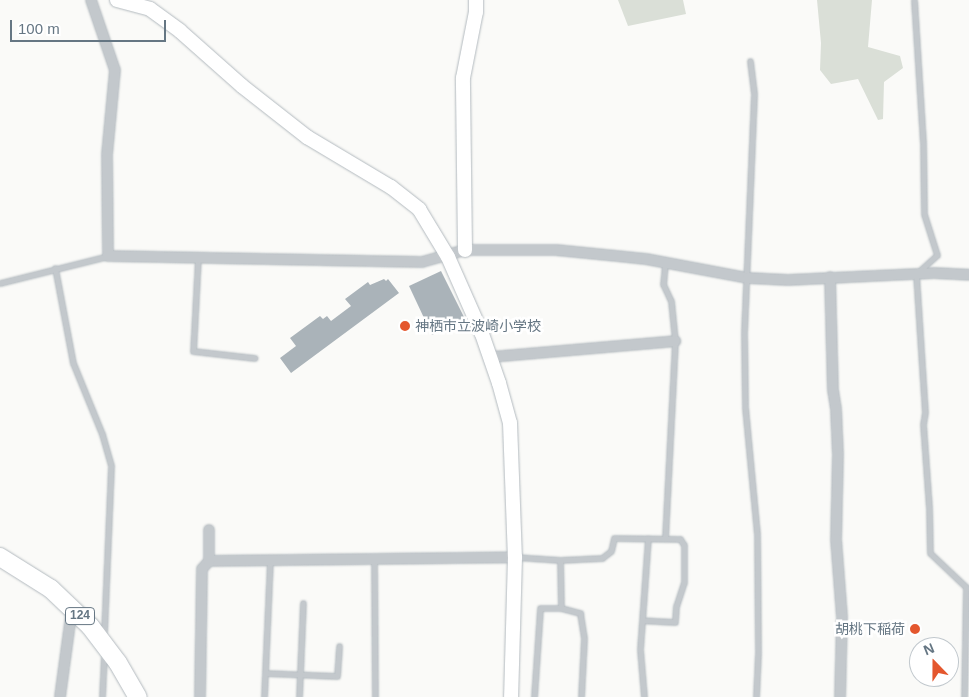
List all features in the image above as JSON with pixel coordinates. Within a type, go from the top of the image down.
[{"type":"highway","name":"124","points":[[0,557],[51,589],[72,608],[104,644],[138,697]]},
{"type":"main road","points":[[117,0],[150,9],[180,30],[242,86],[307,137],[391,187],[419,209],[448,257],[490,357],[510,423],[515,557],[511,697]]},
{"type":"main road","points":[[465,250],[463,78],[476,12],[476,0]]},
{"type":"street","points":[[91,0],[115,70],[107,154],[108,256],[198,256],[422,262],[448,257],[465,250],[556,250],[665,263],[748,278],[788,280],[916,274],[969,275]]},
{"type":"street","points":[[830,277],[832,390],[836,409],[838,454],[836,539],[842,618],[840,697]]},
{"type":"street","points":[[490,357],[675,341]]},
{"type":"street","points":[[200,697],[202,569],[209,560],[209,530]]},
{"type":"street","points":[[209,560],[374,560],[515,557]]},
{"type":"street","points":[[60,697],[72,608]]},
{"type":"lane","points":[[914,0],[923,142],[924,214],[937,254],[916,274],[925,412],[923,424],[929,507],[930,554],[966,587],[964,697]]},
{"type":"lane","points":[[750,61],[754,94],[748,278],[744,333],[745,397],[757,534],[758,653],[756,697]]},
{"type":"lane","points":[[0,283],[108,256]]},
{"type":"lane","points":[[198,256],[193,351],[255,358]]},
{"type":"lane","points":[[665,263],[663,284],[671,301],[675,341],[665,538]]},
{"type":"lane","points":[[55,268],[73,363],[102,434],[111,466],[102,697]]},
{"type":"lane","points":[[515,557],[560,560],[602,558],[611,551],[614,538],[680,539],[684,545],[684,582],[676,606],[675,622],[642,620]]},
{"type":"lane","points":[[644,697],[640,649],[648,538]]},
{"type":"lane","points":[[264,697],[270,559]]},
{"type":"lane","points":[[374,560],[375,697]]},
{"type":"lane","points":[[560,560],[561,608]]},
{"type":"lane","points":[[299,697],[302,604]]},
{"type":"lane","points":[[534,697],[540,608],[561,608],[580,613],[584,638],[581,697]]},
{"type":"lane","points":[[266,673],[336,676],[339,646]]},
{"type":"shaded area","points":[[618,0],[683,0],[686,14],[628,26]]},
{"type":"shaded area","points":[[817,0],[872,0],[868,47],[900,56],[903,68],[884,82],[883,119],[878,120],[858,79],[831,84],[820,70],[821,43]]},
{"type":"building","points":[[441,271],[465,319],[432,335],[409,286]]},
{"type":"building","points":[[384,279],[386,281],[388,279],[399,293],[291,373],[280,358],[296,346],[290,338],[320,316],[323,319],[327,316],[331,321],[351,306],[345,299],[368,282],[370,285]]},
{"type":"place","name":"神栖市立波崎小学校","points":[[405,326]]},
{"type":"place","name":"胡桃下稲荷","points":[[915,629]]}]
